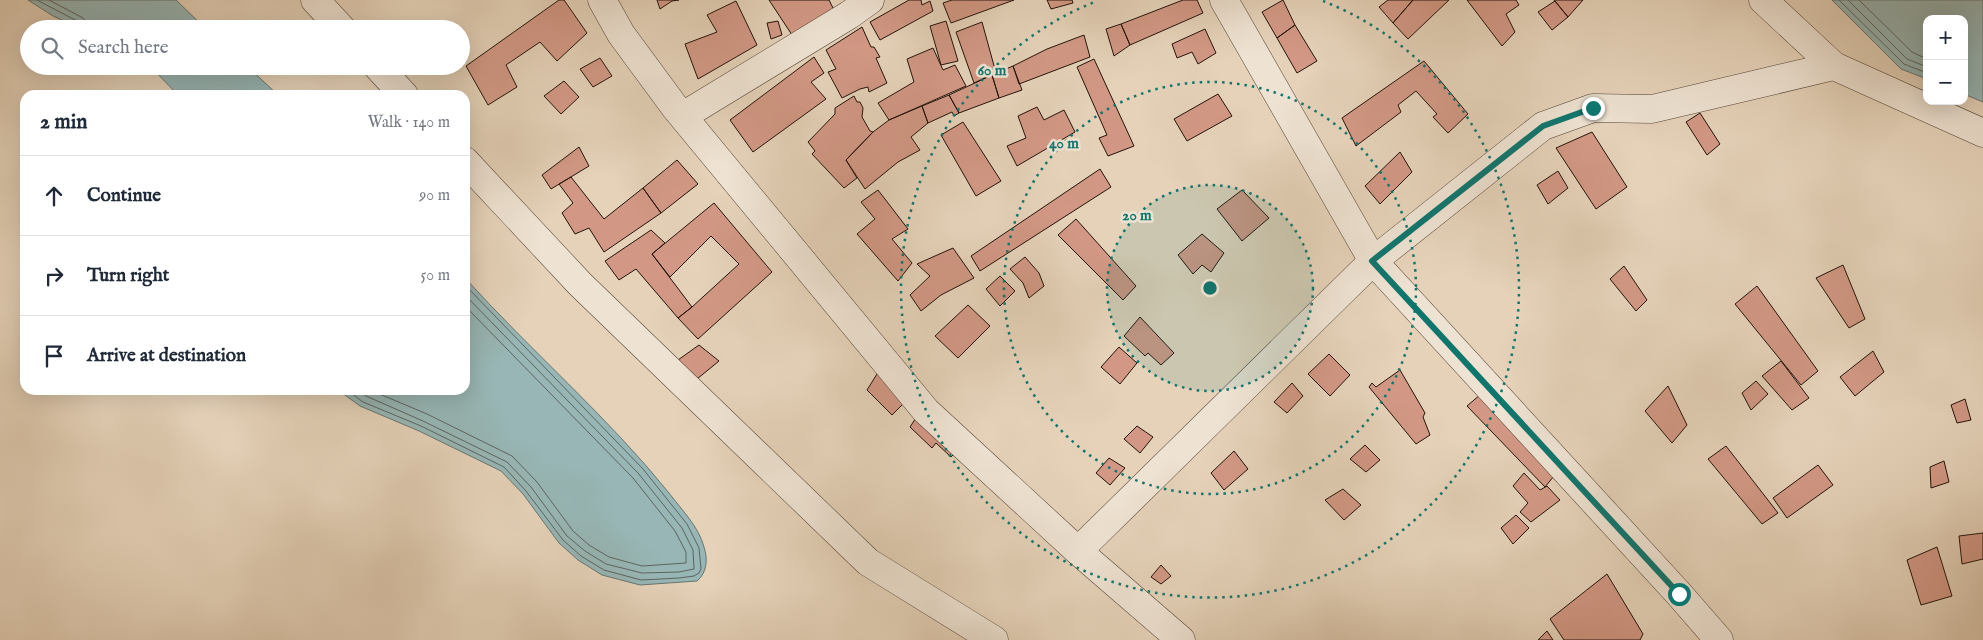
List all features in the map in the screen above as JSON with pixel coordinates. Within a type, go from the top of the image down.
[{"type":"street","points":[[316,0],[334,20]]},
{"type":"street","points":[[602,0],[621,34],[683,116],[926,411],[1078,551],[1181,640]]},
{"type":"street","points":[[683,116],[849,15],[870,0]]},
{"type":"street","points":[[1224,0],[1372,261],[1679,594],[1719,640]]},
{"type":"street","points":[[1763,0],[1834,66],[1983,133]]},
{"type":"street","points":[[1078,551],[1372,261],[1543,126],[1593,108],[1652,109],[1834,66]]},
{"type":"street","points":[[385,75],[399,90]]},
{"type":"street","points":[[470,165],[580,284],[868,562],[994,640]]},
{"type":"water","points":[[28,0],[176,0],[197,20],[62,20]]},
{"type":"water","points":[[1832,0],[1983,0],[1983,102],[1968,96],[1968,15],[1923,15],[1923,77],[1901,69]]},
{"type":"water","points":[[159,75],[257,75],[273,90],[173,90]]},
{"type":"water","points":[[470,283],[595,410],[669,493],[694,525],[702,540],[706,561],[705,570],[697,581],[640,585],[602,575],[578,560],[559,543],[523,494],[501,471],[419,431],[360,406],[345,395],[470,395]]},
{"type":"building","points":[[559,0],[564,0],[587,33],[557,61],[540,42],[506,65],[517,87],[488,105],[470,73],[470,63]]},
{"type":"building","points":[[657,0],[679,0],[672,1],[660,9]]},
{"type":"building","points":[[769,0],[829,0],[834,10],[796,41]]},
{"type":"building","points":[[909,0],[921,0],[922,5],[930,1],[933,11],[880,40],[870,22]]},
{"type":"building","points":[[952,0],[1014,0],[951,23],[943,3]]},
{"type":"building","points":[[1047,0],[1072,0],[1073,3],[1051,9]]},
{"type":"building","points":[[1183,0],[1197,0],[1203,13],[1130,45],[1121,24]]},
{"type":"building","points":[[1283,0],[1295,25],[1277,38],[1262,12]]},
{"type":"building","points":[[1388,0],[1413,0],[1393,23],[1379,7]]},
{"type":"building","points":[[1413,0],[1449,0],[1408,39],[1393,23]]},
{"type":"building","points":[[1467,0],[1516,0],[1519,5],[1506,14],[1515,32],[1502,46]]},
{"type":"building","points":[[1554,0],[1583,0],[1568,17]]},
{"type":"building","points":[[736,1],[757,45],[698,79],[685,44],[717,32],[707,15]]},
{"type":"building","points":[[1555,1],[1568,17],[1552,30],[1538,12]]},
{"type":"building","points":[[778,21],[782,35],[771,39],[767,23]]},
{"type":"building","points":[[946,21],[958,61],[941,65],[930,26]]},
{"type":"building","points":[[982,22],[996,73],[974,83],[956,32]]},
{"type":"building","points":[[1121,24],[1130,45],[1114,56],[1106,29]]},
{"type":"building","points":[[1295,25],[1317,61],[1297,73],[1277,38]]},
{"type":"building","points":[[862,27],[871,47],[874,47],[880,57],[876,58],[887,83],[869,92],[868,87],[860,89],[842,98],[828,72],[836,69],[826,50]]},
{"type":"building","points":[[1205,29],[1216,53],[1198,64],[1192,52],[1177,58],[1172,44]]},
{"type":"building","points":[[1084,35],[1090,57],[1019,84],[1013,66],[1047,49]]},
{"type":"building","points":[[933,48],[943,70],[955,65],[966,86],[889,120],[878,103],[914,82],[907,59]]},
{"type":"building","points":[[814,57],[824,73],[811,82],[826,99],[753,152],[730,120]]},
{"type":"building","points":[[600,58],[612,76],[593,87],[580,69]]},
{"type":"building","points":[[1094,59],[1134,146],[1108,156],[1099,138],[1107,135],[1077,67]]},
{"type":"building","points":[[1424,61],[1468,114],[1448,133],[1433,117],[1437,114],[1416,91],[1398,105],[1401,112],[1356,146],[1342,118]]},
{"type":"building","points":[[1013,66],[1022,90],[999,98],[992,75]]},
{"type":"building","points":[[992,75],[999,98],[959,113],[949,95]]},
{"type":"building","points":[[564,81],[579,97],[561,114],[544,96]]},
{"type":"building","points":[[1218,94],[1232,116],[1187,141],[1174,119]]},
{"type":"building","points":[[949,95],[959,113],[954,116],[952,112],[928,123],[922,106]]},
{"type":"building","points":[[854,96],[863,108],[862,117],[870,131],[873,132],[846,160],[857,178],[844,188],[812,154],[815,151],[808,142],[835,114],[835,108]]},
{"type":"building","points":[[922,106],[928,123],[911,137],[920,150],[898,162],[865,189],[846,160],[873,132],[889,120]]},
{"type":"building","points":[[1037,107],[1044,120],[1064,110],[1075,132],[1017,166],[1007,146],[1026,138],[1018,116]]},
{"type":"building","points":[[1700,113],[1720,144],[1707,155],[1686,122]]},
{"type":"building","points":[[963,122],[1001,181],[976,196],[941,135]]},
{"type":"building","points":[[1592,132],[1627,187],[1596,209],[1556,148]]},
{"type":"building","points":[[579,147],[589,166],[551,189],[542,175]]},
{"type":"building","points":[[1400,152],[1412,172],[1380,204],[1365,186]]},
{"type":"building","points":[[677,160],[698,184],[661,213],[643,188]]},
{"type":"building","points":[[1100,169],[1111,187],[980,271],[971,256]]},
{"type":"building","points":[[1558,171],[1568,188],[1548,204],[1537,185]]},
{"type":"building","points":[[571,177],[604,219],[643,188],[661,213],[604,252],[589,228],[575,234],[562,213],[573,203],[559,184]]},
{"type":"building","points":[[878,190],[908,229],[892,239],[912,263],[898,281],[857,234],[875,219],[861,202]]},
{"type":"building","points":[[1242,190],[1269,218],[1242,241],[1217,209]]},
{"type":"building","points":[[714,203],[772,272],[698,339],[678,318],[739,264],[711,236],[670,277],[652,254]]},
{"type":"building","points":[[1076,219],[1136,286],[1123,300],[1058,235]]},
{"type":"building","points":[[651,230],[665,243],[652,254],[692,307],[678,318],[636,269],[619,280],[605,261]]},
{"type":"building","points":[[1202,234],[1224,253],[1211,272],[1202,265],[1193,274],[1178,255]]},
{"type":"building","points":[[953,248],[974,278],[941,295],[921,311],[910,295],[930,276],[917,264]]},
{"type":"building","points":[[1025,257],[1039,273],[1044,286],[1029,298],[1023,283],[1010,269]]},
{"type":"building","points":[[1843,265],[1865,319],[1849,328],[1816,278]]},
{"type":"building","points":[[1624,266],[1647,300],[1636,311],[1610,279]]},
{"type":"building","points":[[1000,276],[1015,291],[1000,306],[986,289]]},
{"type":"building","points":[[1757,286],[1818,371],[1801,385],[1735,304]]},
{"type":"building","points":[[968,305],[990,326],[958,358],[935,336]]},
{"type":"building","points":[[1140,317],[1174,353],[1161,365],[1148,353],[1145,356],[1124,336]]},
{"type":"building","points":[[699,345],[719,361],[697,379],[678,360]]},
{"type":"building","points":[[1119,347],[1137,363],[1120,384],[1101,367]]},
{"type":"building","points":[[1873,351],[1884,372],[1855,396],[1840,377]]},
{"type":"building","points":[[1329,354],[1350,375],[1330,396],[1308,374]]},
{"type":"building","points":[[1781,361],[1809,398],[1792,410],[1762,376]]},
{"type":"building","points":[[1400,370],[1425,413],[1423,417],[1430,435],[1416,444],[1369,387],[1372,383],[1376,387]]},
{"type":"building","points":[[877,374],[906,401],[892,415],[867,390]]},
{"type":"building","points":[[1756,381],[1768,394],[1751,410],[1742,393]]},
{"type":"building","points":[[1292,383],[1303,396],[1287,413],[1274,402]]},
{"type":"building","points":[[1668,386],[1687,425],[1672,443],[1645,411]]},
{"type":"building","points":[[1481,394],[1558,471],[1545,487],[1467,406]]},
{"type":"building","points":[[1965,399],[1971,420],[1957,423],[1951,405]]},
{"type":"building","points":[[921,410],[959,449],[951,457],[936,443],[932,448],[910,427]]},
{"type":"building","points":[[1137,426],[1153,437],[1140,453],[1124,439]]},
{"type":"building","points":[[1365,445],[1380,460],[1366,472],[1350,459]]},
{"type":"building","points":[[1726,446],[1778,513],[1762,524],[1708,459]]},
{"type":"building","points":[[1234,451],[1248,469],[1224,490],[1211,473]]},
{"type":"building","points":[[1109,458],[1125,468],[1110,485],[1096,473]]},
{"type":"building","points":[[1944,461],[1949,482],[1931,488],[1930,467]]},
{"type":"building","points":[[1818,465],[1833,485],[1787,518],[1773,498]]},
{"type":"building","points":[[1524,473],[1540,490],[1547,486],[1560,500],[1531,522],[1520,512],[1528,503],[1513,486]]},
{"type":"building","points":[[1343,489],[1361,505],[1344,520],[1325,500]]},
{"type":"building","points":[[1516,515],[1529,528],[1513,544],[1501,528]]},
{"type":"building","points":[[1983,533],[1983,559],[1962,564],[1959,536]]},
{"type":"building","points":[[1937,547],[1952,596],[1921,605],[1907,560]]},
{"type":"building","points":[[1161,565],[1171,576],[1161,584],[1151,577]]},
{"type":"building","points":[[1607,574],[1643,634],[1640,640],[1564,640],[1550,619]]},
{"type":"building","points":[[1547,631],[1553,640],[1538,640]]},
{"type":"route","points":[[1593,108],[1543,126],[1372,261],[1679,594]]}]
